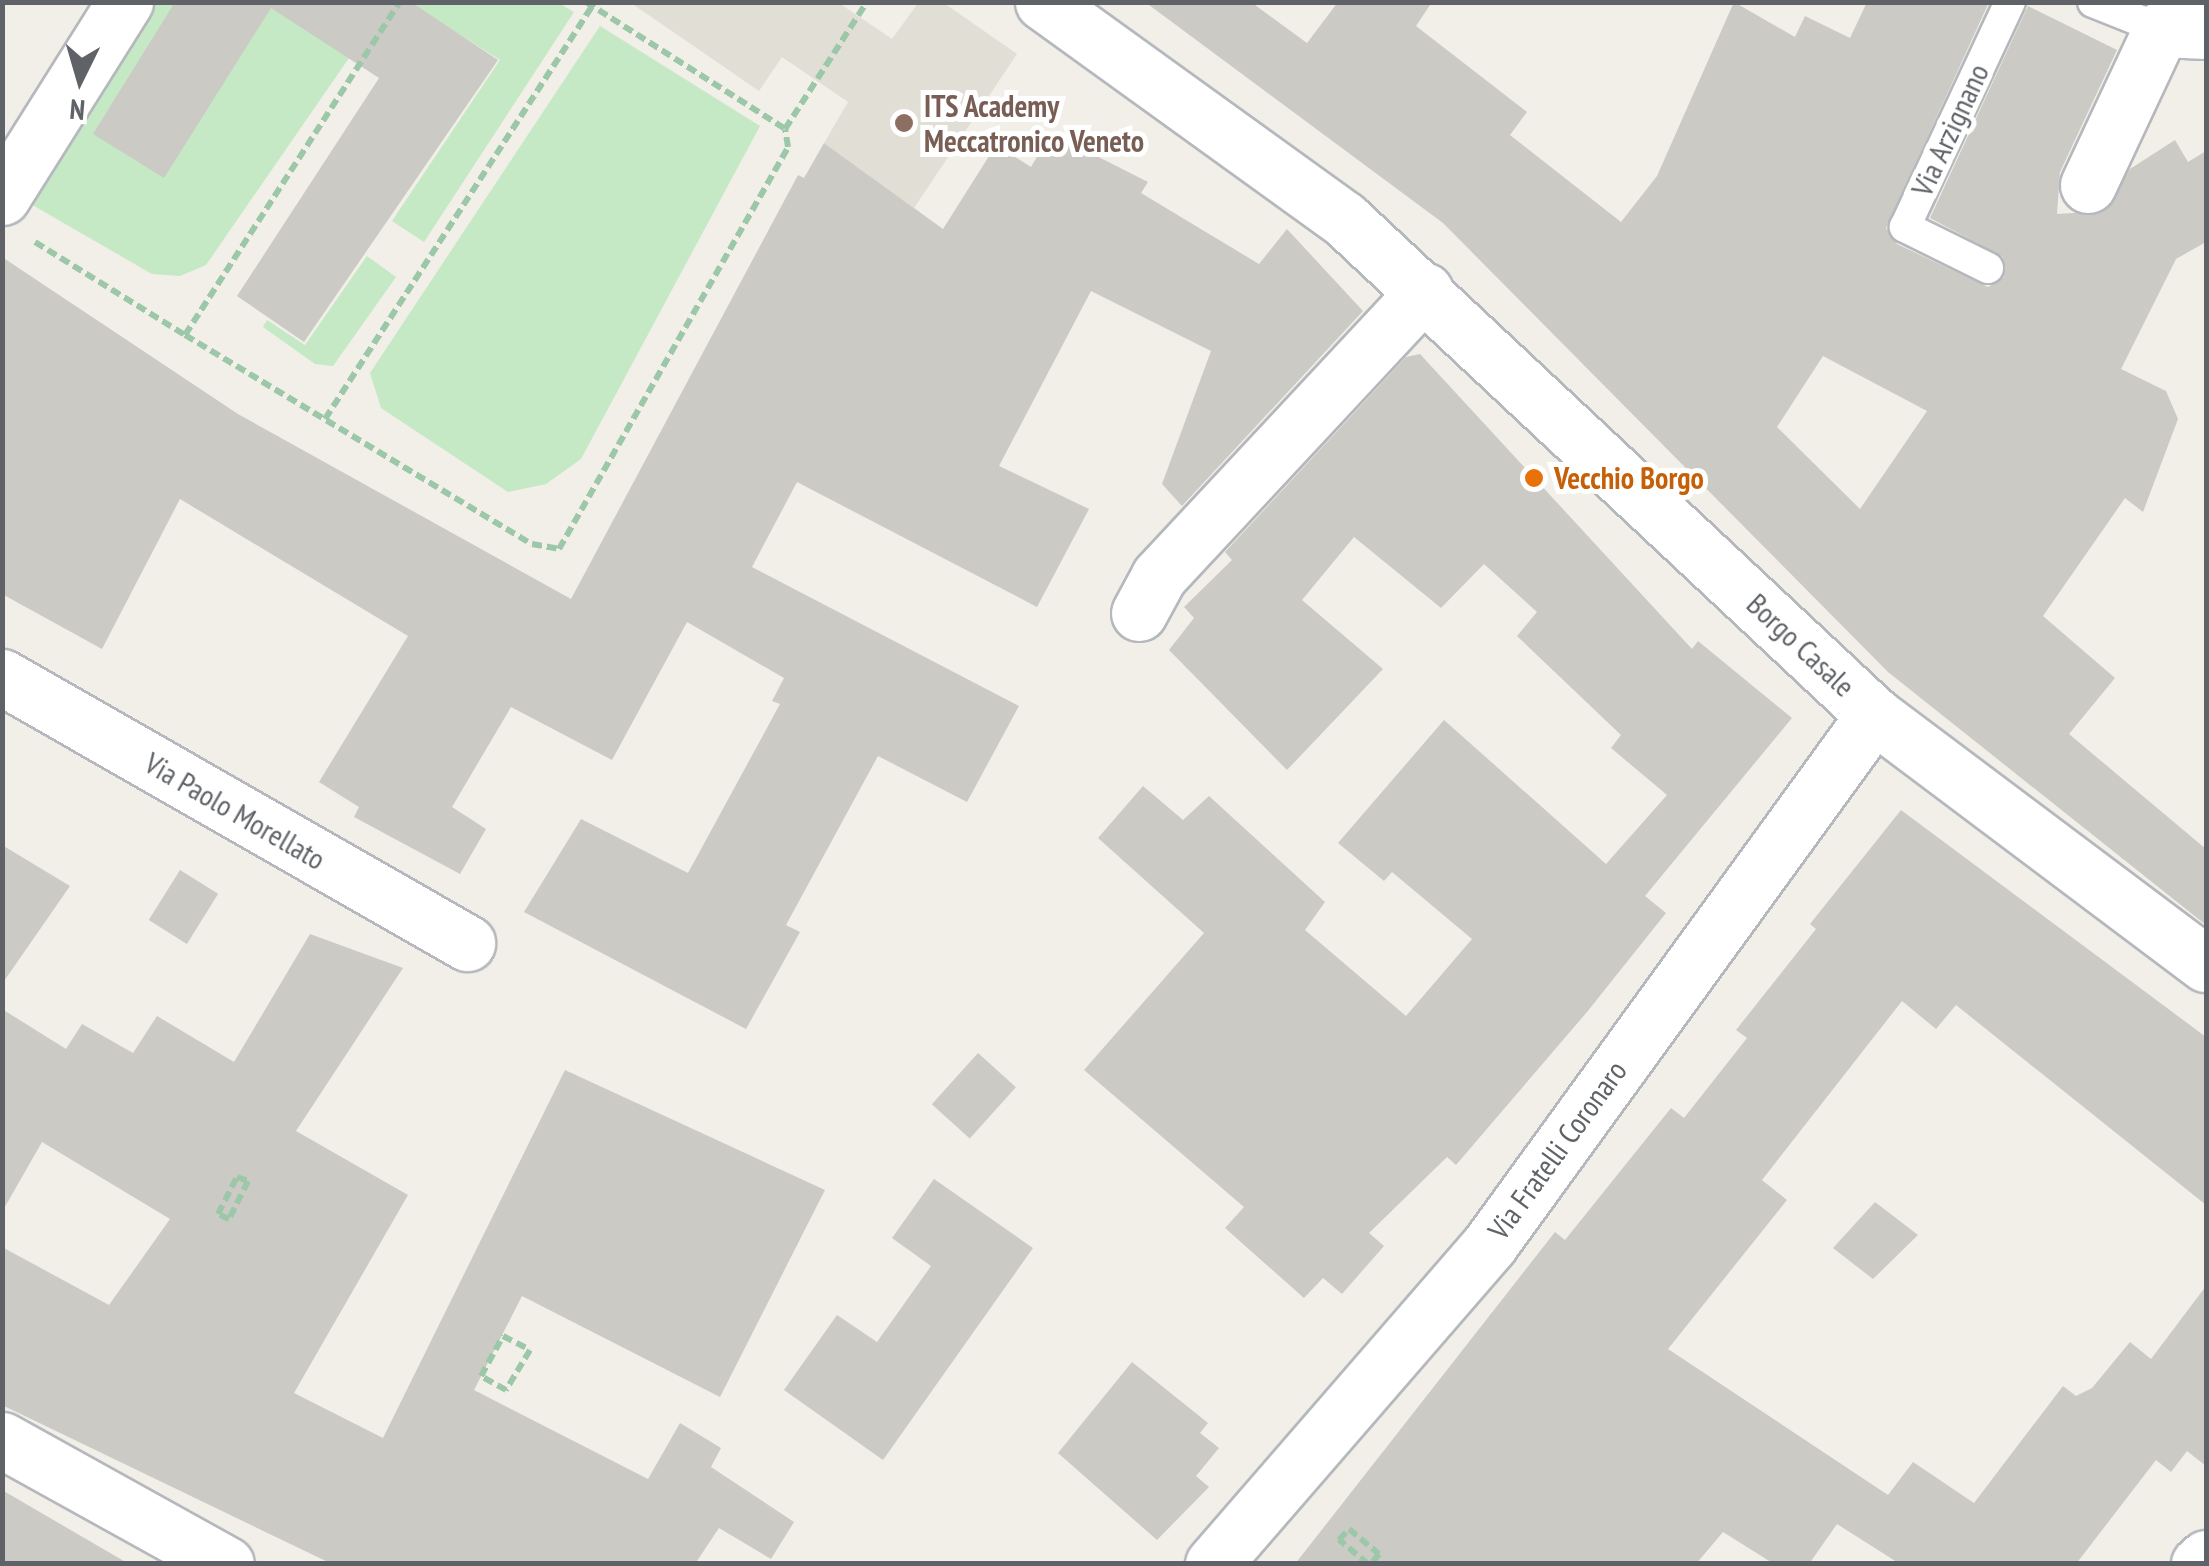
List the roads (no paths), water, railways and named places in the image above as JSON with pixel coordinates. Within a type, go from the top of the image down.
[{"type":"street","points":[[9,172],[125,2]]},
{"type":"street","name":"Borgo Casale","points":[[1043,2],[1344,219],[1874,715],[2206,964]]},
{"type":"street","points":[[2088,185],[2184,30]]},
{"type":"street","points":[[1140,613],[1159,576],[1425,291]]},
{"type":"street","name":"Via Paolo Morellato","points":[[2,677],[468,943]]},
{"type":"street","name":"Via Fratelli Coronaro","points":[[1213,1564],[1490,1244],[1874,715]]},
{"type":"street","points":[[2,1440],[226,1564]]},
{"type":"street","points":[[2199,1564],[2206,1558]]},
{"type":"lane","name":"Via Arzignano","points":[[1988,268],[1905,227],[2010,2]]},
{"type":"lane","points":[[2093,2],[2184,30]]},
{"type":"place","name":"ITS Academy Meccatronico Veneto","points":[[904,123]]},
{"type":"place","name":"Vecchio Borgo","points":[[1534,478]]}]
